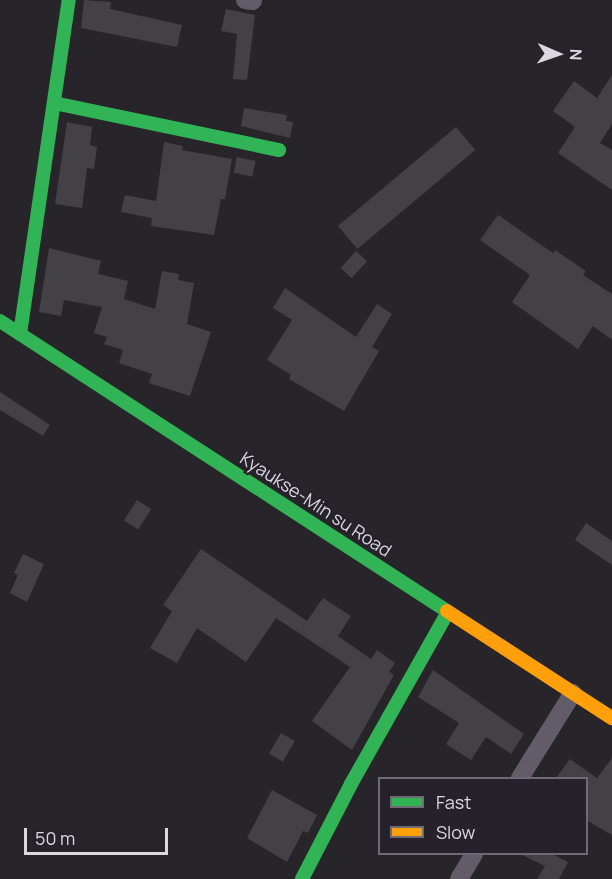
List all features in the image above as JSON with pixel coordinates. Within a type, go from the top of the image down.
[{"type":"street","points":[[20,334],[69,0]]},
{"type":"street","points":[[54,104],[279,150]]},
{"type":"street","name":"Kyaukse-Min su Road","points":[[0,321],[612,718]]},
{"type":"street","points":[[302,879],[351,784],[448,612]]},
{"type":"street","points":[[521,777],[573,693]]},
{"type":"street","points":[[459,879],[473,855]]},
{"type":"building","points":[[84,0],[111,2],[110,9],[182,25],[177,47],[81,28]]},
{"type":"building","points":[[226,9],[255,15],[247,80],[233,79],[237,34],[221,31]]},
{"type":"building","points":[[612,75],[612,124],[600,143],[612,150],[612,190],[558,153],[575,127],[553,111],[574,81],[597,98]]},
{"type":"building","points":[[244,108],[287,115],[286,121],[293,122],[290,138],[241,126]]},
{"type":"building","points":[[67,122],[92,127],[90,145],[97,147],[94,169],[87,168],[82,208],[55,204]]},
{"type":"building","points":[[456,127],[475,150],[357,249],[338,226]]},
{"type":"building","points":[[164,142],[183,146],[182,150],[232,159],[225,199],[221,199],[214,235],[151,226],[152,218],[121,212],[125,195],[156,201]]},
{"type":"building","points":[[237,157],[256,161],[252,177],[234,173]]},
{"type":"building","points":[[498,215],[553,253],[555,250],[586,271],[583,275],[612,294],[612,340],[593,326],[578,349],[512,302],[530,275],[480,240]]},
{"type":"building","points":[[49,248],[101,261],[98,274],[128,281],[124,299],[155,309],[162,271],[179,274],[178,280],[194,283],[187,324],[211,332],[190,396],[149,383],[152,374],[119,363],[123,350],[104,344],[107,337],[94,333],[102,307],[64,300],[61,316],[39,312]]},
{"type":"building","points":[[356,251],[367,261],[352,278],[341,268]]},
{"type":"building","points":[[285,288],[356,337],[377,304],[392,314],[372,347],[379,351],[344,411],[289,379],[291,375],[267,360],[292,320],[273,308]]},
{"type":"building","points":[[0,392],[50,425],[43,436],[0,410]]},
{"type":"building","points":[[137,500],[151,509],[138,529],[124,520]]},
{"type":"building","points":[[586,523],[612,541],[612,565],[575,540]]},
{"type":"building","points":[[201,549],[307,621],[323,598],[351,616],[338,636],[371,659],[377,650],[395,663],[389,672],[394,675],[352,750],[312,721],[350,667],[276,618],[246,662],[197,628],[177,663],[150,648],[172,611],[163,605]]},
{"type":"building","points":[[23,554],[44,564],[27,602],[10,593],[18,575],[14,573]]},
{"type":"building","points":[[433,670],[524,734],[511,754],[486,737],[471,760],[446,744],[459,723],[418,697]]},
{"type":"building","points":[[281,733],[295,741],[283,762],[269,754]]},
{"type":"building","points":[[612,758],[612,835],[588,821],[588,777],[557,777],[570,759],[597,778]]},
{"type":"building","points":[[272,790],[317,815],[308,833],[303,831],[287,862],[247,838]]},
{"type":"building","points":[[522,855],[554,855],[568,862],[559,879],[537,879],[545,866]]},
{"type":"traffic: fast","points":[[20,334],[69,0]]},
{"type":"traffic: fast","points":[[54,103],[279,150]]},
{"type":"traffic: fast","points":[[0,321],[447,611]]},
{"type":"traffic: fast","points":[[302,879],[351,784],[448,612]]},
{"type":"traffic: slow","points":[[447,611],[612,718]]}]
